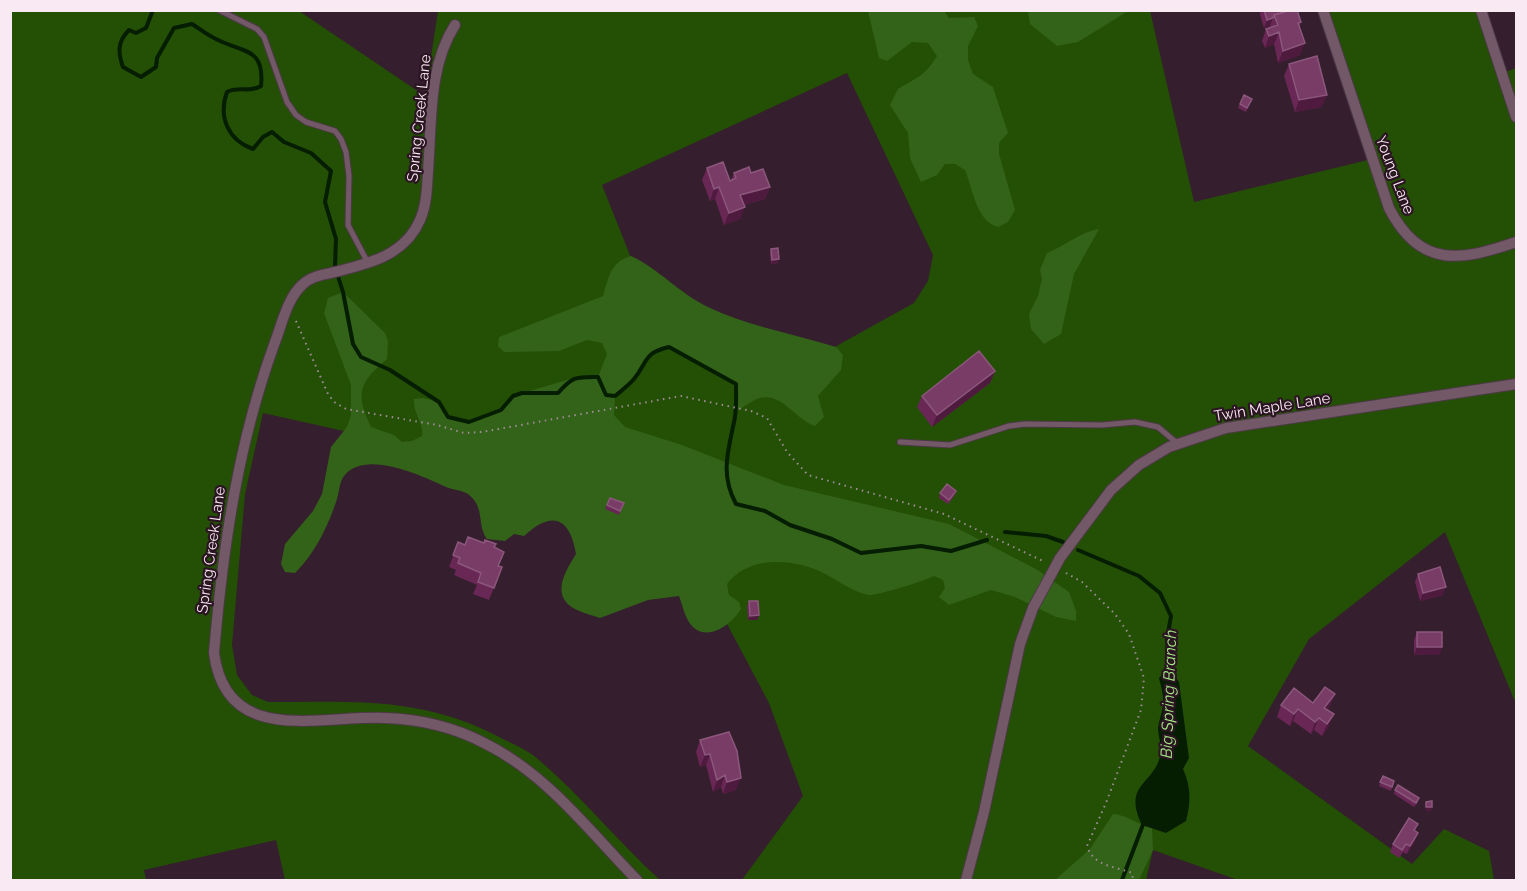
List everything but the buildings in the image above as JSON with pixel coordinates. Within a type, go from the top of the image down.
[{"type":"street","name":"Young Lane","points":[[1323,10],[1389,208],[1402,231],[1415,243],[1430,252],[1456,257],[1482,254],[1516,242]]},
{"type":"street","points":[[1481,10],[1516,117]]},
{"type":"street","name":"Spring Creek Lane","points":[[455,25],[445,40],[436,71],[425,204],[415,230],[396,251],[368,263],[315,277],[303,284],[289,306],[252,411],[229,510],[214,653],[216,668],[224,687],[236,702],[249,712],[273,720],[385,718],[411,720],[461,733],[485,743],[526,768],[544,783],[637,880]]},
{"type":"street","name":"Twin Maple Lane","points":[[966,880],[984,812],[1020,644],[1033,608],[1055,567],[1111,490],[1139,465],[1178,444],[1226,428],[1516,384]]},
{"type":"lane","points":[[219,10],[257,29],[264,37],[272,53],[286,102],[296,115],[306,122],[335,131],[341,139],[346,152],[349,176],[348,225],[368,263]]},
{"type":"lane","points":[[900,442],[950,445],[1009,426],[1025,424],[1093,425],[1135,422],[1158,427],[1178,444]]},
{"type":"path","points":[[289,306],[328,394],[334,402],[346,409],[437,425],[464,433],[482,432],[681,396],[751,411],[767,418],[788,452],[808,475],[944,514],[1082,582],[1115,614],[1129,634],[1144,678],[1142,710],[1086,846],[1090,856],[1102,864],[1132,873],[1133,880]]},
{"type":"green space","points":[[1028,10],[1128,11],[1078,42],[1057,46],[1030,24]]},
{"type":"green space","points":[[10,11],[299,11],[425,96],[438,11],[1150,11],[1194,202],[1372,159],[1323,11],[1481,11],[1503,73],[1516,68],[1516,704],[1445,532],[1309,639],[1248,746],[1412,864],[1444,829],[1489,851],[1494,880],[1238,880],[1153,850],[1146,880],[742,880],[803,796],[769,703],[684,543],[600,488],[263,413],[245,494],[232,645],[237,675],[252,695],[268,702],[387,704],[415,708],[472,724],[533,755],[660,880],[285,880],[276,840],[144,870],[146,880],[11,880]],"holes":[[[847,73],[933,255],[928,281],[914,303],[813,359],[647,298],[602,185]]]},
{"type":"green space","points":[[868,11],[944,11],[949,18],[974,17],[978,26],[968,46],[968,60],[973,74],[993,87],[1008,133],[999,143],[999,154],[1015,210],[1008,222],[998,227],[985,218],[976,203],[965,170],[955,164],[945,164],[937,175],[921,182],[910,158],[908,133],[890,105],[898,89],[924,72],[937,56],[928,43],[912,42],[887,61],[879,58]]},
{"type":"green space","points":[[1099,229],[1074,274],[1061,334],[1044,344],[1031,329],[1029,314],[1038,296],[1042,279],[1040,270],[1047,253],[1085,233]]},
{"type":"green space","points":[[631,256],[651,267],[708,307],[755,325],[836,347],[843,355],[841,370],[818,396],[824,417],[815,426],[782,403],[768,397],[757,399],[735,412],[736,384],[669,347],[655,350],[644,360],[634,379],[615,396],[614,415],[625,427],[682,445],[784,485],[949,524],[1036,569],[1069,592],[1076,611],[1076,621],[1056,617],[1015,597],[991,590],[949,605],[939,597],[945,588],[943,580],[934,576],[901,588],[868,595],[817,570],[794,563],[781,562],[757,565],[735,575],[727,584],[729,595],[739,602],[741,609],[727,625],[713,632],[699,631],[690,624],[679,596],[648,600],[600,618],[576,609],[564,599],[563,579],[576,554],[569,532],[564,525],[558,521],[551,521],[534,528],[524,536],[514,534],[505,541],[487,539],[477,505],[468,494],[394,467],[379,465],[353,468],[344,476],[328,522],[314,549],[295,573],[285,572],[281,564],[285,544],[313,511],[322,494],[331,447],[347,427],[351,415],[351,385],[324,313],[328,298],[343,292],[385,333],[388,341],[387,359],[365,382],[362,389],[363,405],[371,427],[394,435],[402,442],[412,441],[422,436],[414,399],[423,398],[439,402],[448,417],[469,422],[501,410],[513,396],[570,379],[598,377],[607,354],[602,343],[587,340],[559,351],[504,352],[498,346],[499,337],[603,296],[614,266]]},
{"type":"green space","points":[[1113,814],[1152,828],[1153,850],[1139,880],[1055,880],[1090,849]]},
{"type":"water","points":[[1169,667],[1179,682],[1189,758],[1183,769],[1189,788],[1189,807],[1186,821],[1166,833],[1142,825],[1136,800],[1142,785],[1158,762],[1161,751],[1158,728],[1163,702],[1159,678]]},
{"type":"waterway","name":"Big Spring Branch","points":[[153,10],[146,28],[136,33],[129,30],[122,39],[120,57],[123,67],[141,77],[156,67],[157,58],[174,28],[192,24],[256,58],[261,73],[261,86],[227,92],[224,110],[231,134],[253,149],[263,137],[272,132],[284,142],[311,153],[331,171],[325,202],[336,239],[335,267],[343,292],[353,344],[361,357],[390,370],[439,402],[448,417],[469,422],[501,410],[513,396],[522,393],[558,393],[571,380],[580,378],[598,377],[606,395],[615,396],[634,379],[650,355],[669,347],[736,384],[736,413],[727,463],[728,483],[736,504],[765,511],[790,525],[832,539],[861,553],[921,546],[951,551],[987,540]]},
{"type":"waterway","name":"Big Spring Branch","points":[[1005,532],[1046,536],[1063,542]]},
{"type":"waterway","name":"Big Spring Branch","points":[[1078,550],[1139,576],[1160,593],[1171,616],[1167,639],[1169,671]]},
{"type":"waterway","name":"Big Spring Branch","points":[[1122,880],[1144,822]]}]
